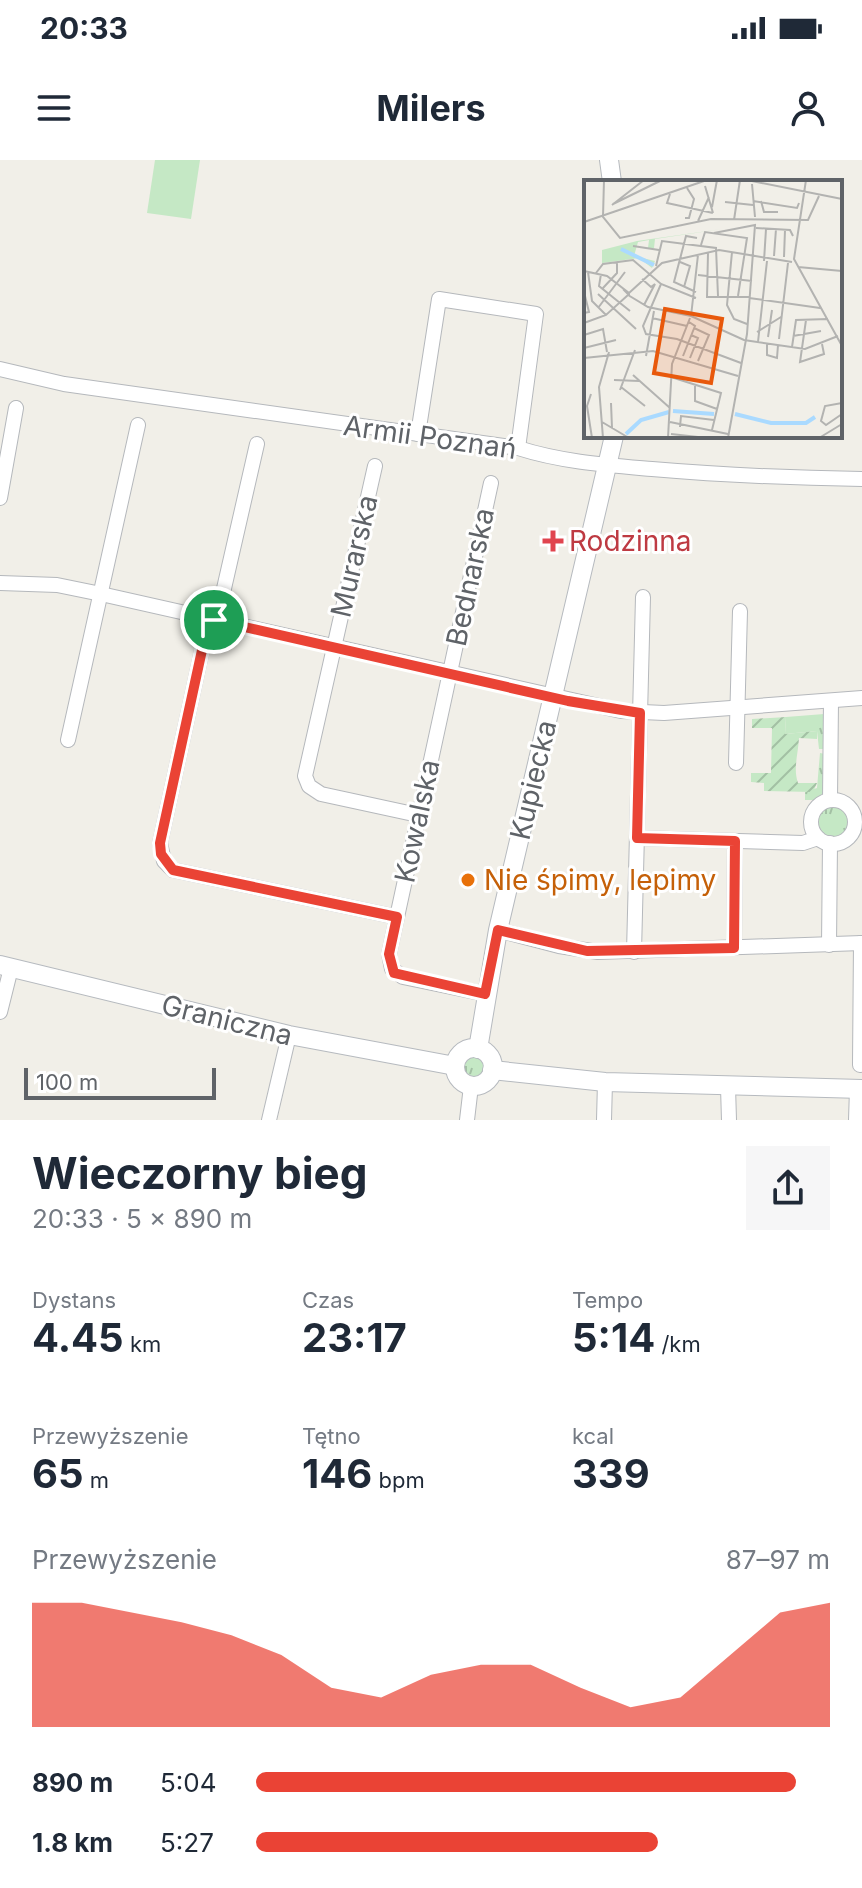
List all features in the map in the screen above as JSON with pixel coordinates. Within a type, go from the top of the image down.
[{"type":"street","points":[[609,160],[612,180]]},
{"type":"street","points":[[418,434],[439,299],[536,314],[518,448]]},
{"type":"street","name":"Armii Poznań","points":[[0,369],[64,384],[518,448],[549,458],[712,474],[862,479]]},
{"type":"street","points":[[0,498],[5,451],[16,408]]},
{"type":"street","points":[[68,740],[138,425]]},
{"type":"street","name":"Kupiecka","points":[[478,1049],[498,930],[614,438]]},
{"type":"street","points":[[257,444],[220,606],[204,641],[160,843],[164,861],[173,870],[397,917]]},
{"type":"street","name":"Murarska","points":[[375,466],[306,770],[309,786],[321,794],[418,815]]},
{"type":"street","name":"Bednarska","points":[[449,671],[491,483]]},
{"type":"street","points":[[0,583],[57,585],[640,713],[862,698]]},
{"type":"street","points":[[634,952],[643,597]]},
{"type":"street","points":[[736,763],[740,611]]},
{"type":"street","name":"Kowalska","points":[[449,671],[389,954],[394,973],[485,994]]},
{"type":"street","points":[[830,800],[831,701]]},
{"type":"street","points":[[637,838],[803,843],[824,841],[844,841],[853,831],[855,804],[830,800],[822,803],[813,813],[811,826],[824,841],[829,945]]},
{"type":"street","points":[[734,948],[735,841]]},
{"type":"street","points":[[498,930],[576,950],[634,952],[862,943],[860,1065]]},
{"type":"street","points":[[0,1012],[6,966]]},
{"type":"street","name":"Graniczna","points":[[6,966],[289,1035],[455,1066]]},
{"type":"street","points":[[269,1120],[289,1035]]},
{"type":"street","points":[[478,1049],[490,1058],[492,1070],[486,1082],[471,1086],[459,1079],[455,1066],[463,1052],[478,1049]]},
{"type":"street","points":[[492,1070],[605,1082],[860,1089],[856,1120]]},
{"type":"street","points":[[604,1120],[605,1082]]},
{"type":"street","points":[[467,1120],[471,1086]]},
{"type":"street","points":[[728,1087],[729,1120]]},
{"type":"green space","points":[[155,160],[200,160],[191,219],[147,213]]},
{"type":"green space","points":[[824,714],[825,749],[819,749],[817,731],[785,734],[786,717]]},
{"type":"green space","points":[[786,717],[785,734],[817,731],[817,739],[799,738],[796,767],[798,783],[817,783],[813,792],[764,791],[764,783],[751,782],[751,773],[771,773],[772,728],[752,728],[752,719]]},
{"type":"green space","points":[[820,753],[825,754],[823,793],[816,800],[805,800],[805,792],[817,788]]},
{"type":"green space","points":[[833,805],[845,810],[850,822],[845,834],[833,839],[821,834],[816,822],[821,810]]},
{"type":"green space","points":[[474,1055],[482,1059],[486,1067],[482,1075],[474,1079],[466,1075],[462,1067],[466,1059]]},
{"type":"place","name":"Rodzinna","points":[[553,541]]},
{"type":"place","name":"Nie śpimy, lepimy","points":[[468,880]]},
{"type":"route","points":[[214,620],[533,690],[568,701],[640,713],[637,838],[735,841],[734,948],[587,951],[498,930],[485,994],[394,973],[389,954],[397,917],[173,870],[161,854],[160,843],[204,641],[214,620]]}]
